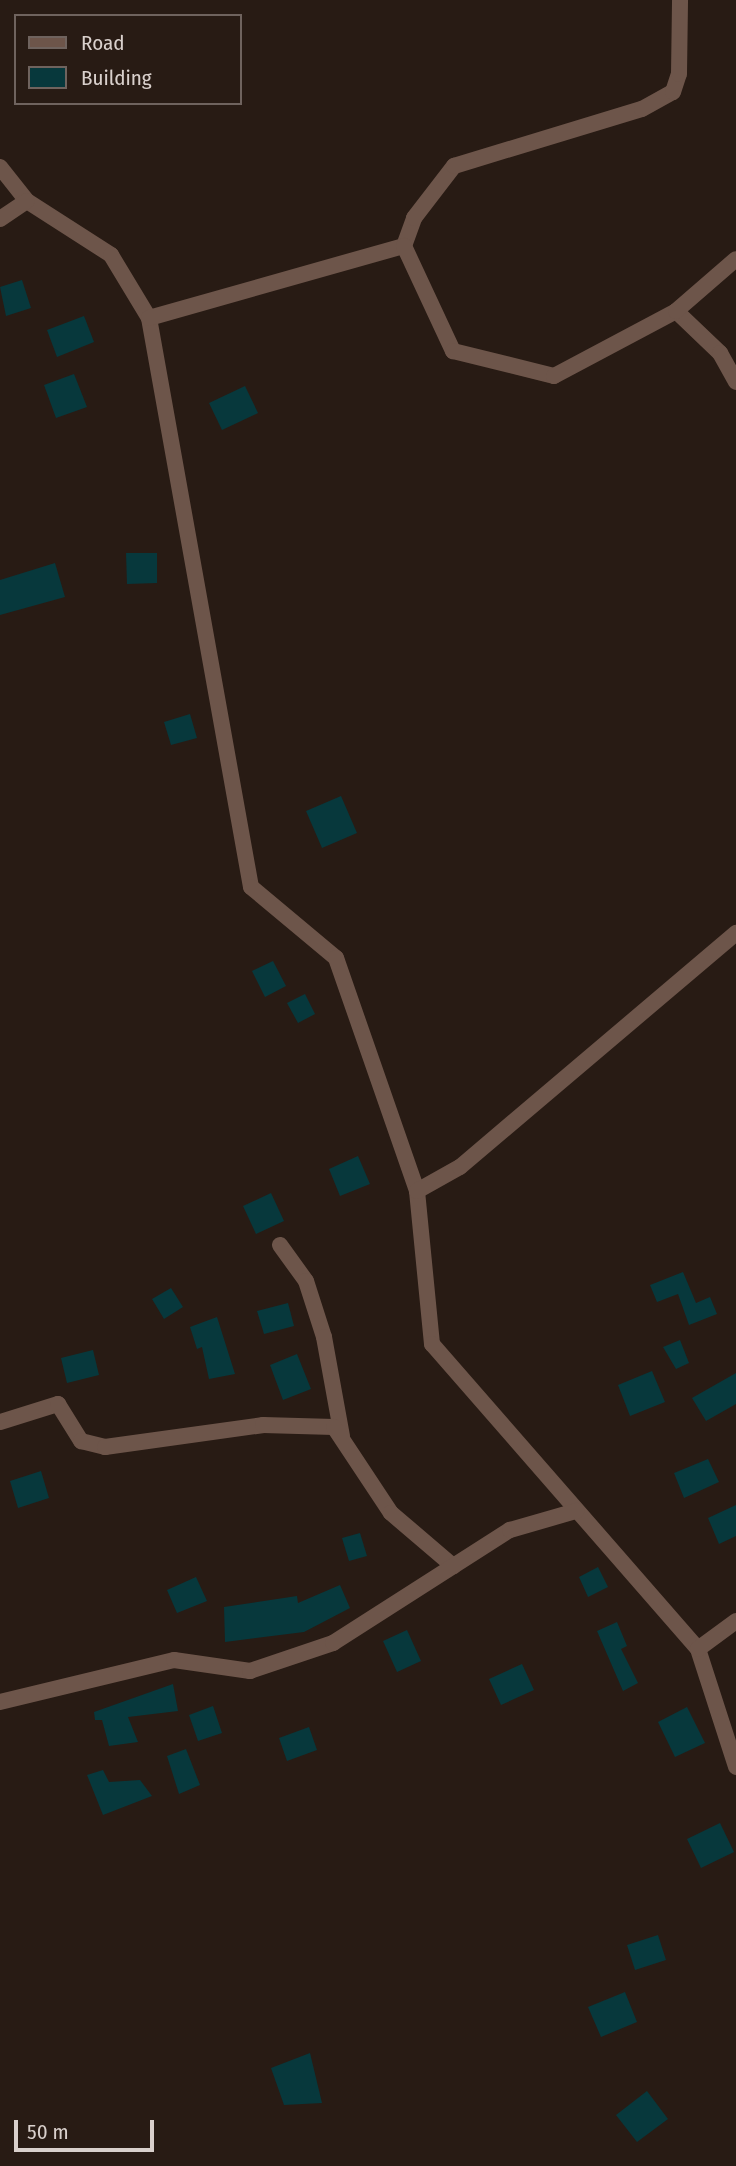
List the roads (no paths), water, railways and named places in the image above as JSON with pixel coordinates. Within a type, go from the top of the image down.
[{"type":"street","points":[[680,0],[679,74],[673,92],[642,109],[454,166],[414,218],[404,246],[453,351],[554,376],[676,311],[736,258]]},
{"type":"street","points":[[0,167],[27,201],[111,255],[149,318],[251,887],[336,958],[417,1191],[432,1344],[698,1649],[736,1767]]},
{"type":"street","points":[[0,219],[27,201]]},
{"type":"street","points":[[149,318],[404,246]]},
{"type":"street","points":[[676,311],[720,353],[736,382]]},
{"type":"street","points":[[417,1191],[460,1167],[736,933]]},
{"type":"street","points":[[280,1245],[306,1280],[324,1337],[342,1436]]},
{"type":"street","points":[[0,1422],[58,1404],[82,1441],[105,1447],[263,1425],[334,1427],[391,1513],[453,1566]]},
{"type":"street","points":[[0,1702],[174,1660],[250,1671],[333,1643],[510,1530],[576,1511]]},
{"type":"street","points":[[698,1649],[736,1621]]}]
